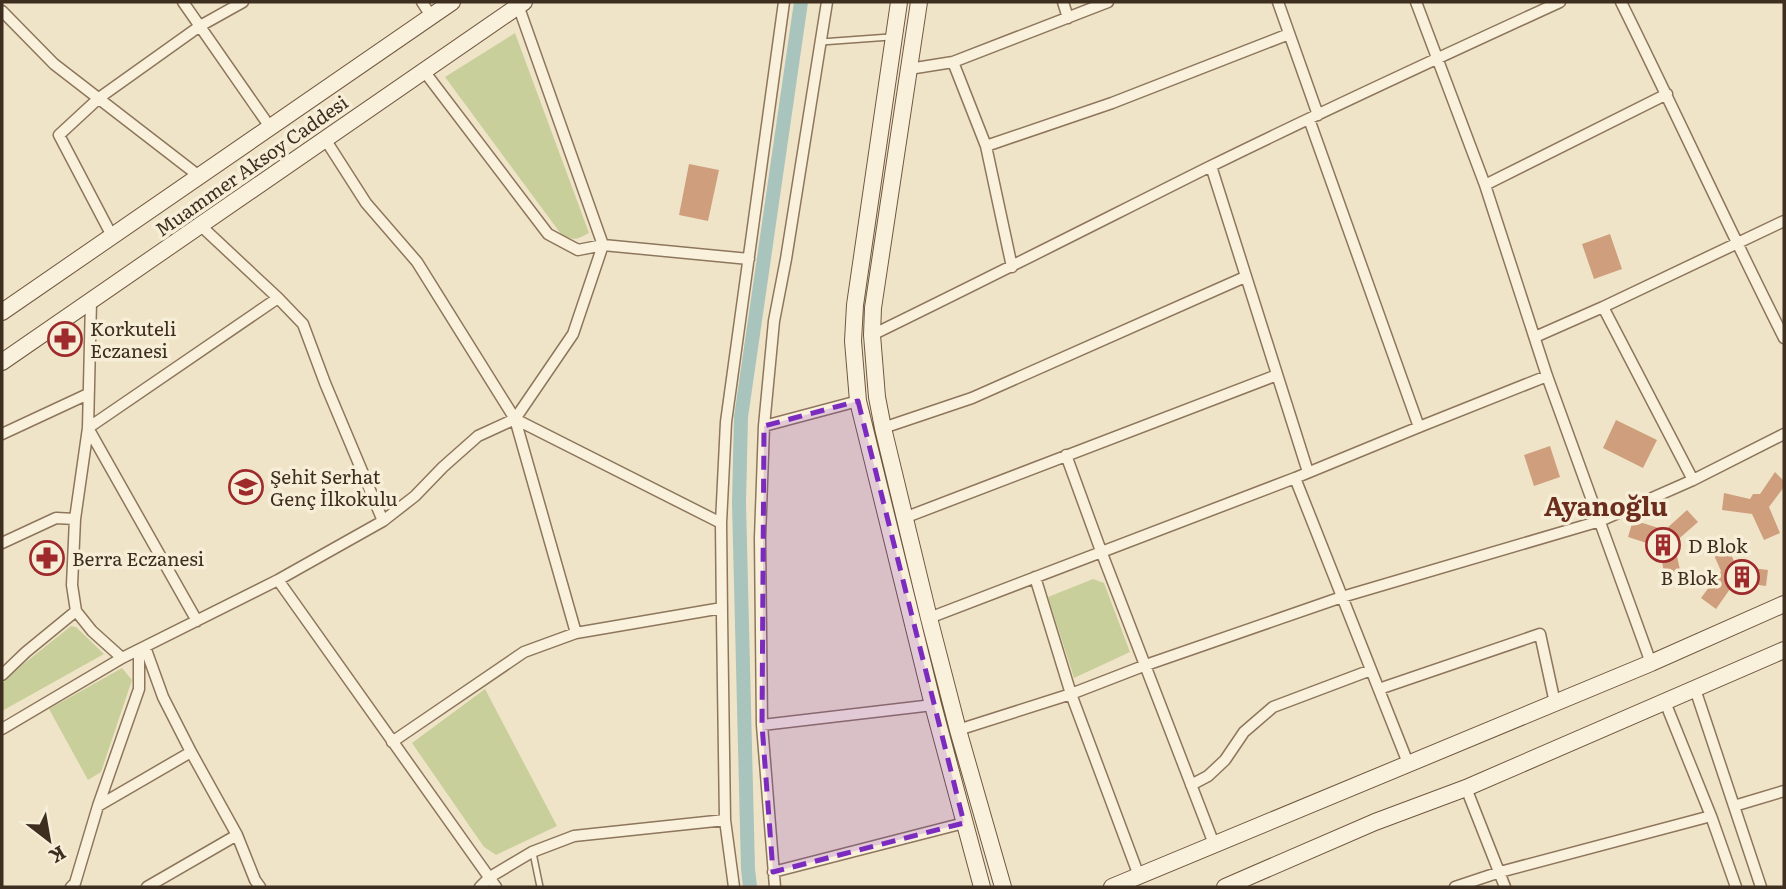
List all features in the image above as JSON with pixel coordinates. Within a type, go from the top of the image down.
[{"type":"street","points":[[183,2],[270,127]]},
{"type":"street","points":[[112,236],[59,135],[99,98],[200,26],[243,2]]},
{"type":"street","points":[[422,2],[431,16]]},
{"type":"street","name":"Muammer Aksoy Caddesi","points":[[2,313],[452,2]]},
{"type":"street","points":[[734,887],[725,820],[721,523],[726,422],[784,2]]},
{"type":"street","points":[[775,887],[762,726],[760,538],[764,426],[774,321],[827,2]]},
{"type":"street","points":[[899,2],[855,305],[853,341],[858,401],[933,705],[982,887]]},
{"type":"street","points":[[919,2],[873,308],[872,335],[877,397],[929,618],[1003,887]]},
{"type":"street","points":[[1063,2],[1068,18]]},
{"type":"street","points":[[909,69],[953,62],[1108,2]]},
{"type":"street","points":[[1278,2],[1313,117],[1419,426]]},
{"type":"street","points":[[1416,2],[1485,185],[1547,376],[1651,663]]},
{"type":"street","points":[[872,335],[1211,166],[1560,2]]},
{"type":"street","points":[[1621,2],[1784,338]]},
{"type":"street","points":[[2,729],[122,658],[278,580],[383,521],[415,496],[478,436],[515,419],[573,334],[603,245],[521,4]]},
{"type":"street","name":"Muammer Aksoy Caddesi","points":[[2,362],[521,4]]},
{"type":"street","points":[[2,11],[54,64],[199,176]]},
{"type":"street","points":[[986,146],[1112,103],[1289,34]]},
{"type":"street","points":[[953,62],[986,146],[1012,267]]},
{"type":"street","points":[[424,71],[548,234],[578,250],[603,245],[749,259]]},
{"type":"street","points":[[1485,185],[1667,94]]},
{"type":"street","points":[[325,139],[366,202],[417,262],[515,419],[576,633]]},
{"type":"street","points":[[1211,166],[1308,472]]},
{"type":"street","points":[[1535,337],[1784,221]]},
{"type":"street","points":[[201,225],[303,324],[383,521]]},
{"type":"street","points":[[883,428],[972,398],[1245,277]]},
{"type":"street","points":[[88,428],[278,298]]},
{"type":"street","points":[[90,301],[88,428],[75,519],[72,585],[76,611],[92,631],[122,658]]},
{"type":"street","points":[[1603,307],[1693,480]]},
{"type":"street","points":[[904,517],[1277,376]]},
{"type":"street","points":[[929,618],[1295,478],[1547,376]]},
{"type":"street","points":[[2,434],[88,394]]},
{"type":"street","points":[[764,426],[858,401]]},
{"type":"street","points":[[515,419],[721,523]]},
{"type":"street","points":[[88,428],[198,621]]},
{"type":"street","points":[[958,730],[1071,694],[1342,597],[1600,521],[1693,480],[1784,434]]},
{"type":"street","points":[[1066,455],[1214,844]]},
{"type":"street","points":[[1295,478],[1408,764]]},
{"type":"street","points":[[2,543],[57,517],[75,519]]},
{"type":"street","points":[[1035,577],[1071,694],[1139,876]]},
{"type":"street","points":[[278,580],[496,887]]},
{"type":"street","points":[[1112,887],[1651,663],[1784,604]]},
{"type":"street","points":[[392,742],[524,652],[576,633],[722,608]]},
{"type":"street","points":[[2,675],[76,611]]},
{"type":"street","points":[[1379,690],[1540,634],[1555,703]]},
{"type":"street","points":[[142,648],[163,697],[237,835],[260,887]]},
{"type":"street","points":[[87,887],[73,885],[139,689],[142,648]]},
{"type":"street","points":[[1225,887],[1375,822],[1466,788],[1784,650]]},
{"type":"street","points":[[1191,785],[1208,776],[1225,760],[1244,732],[1273,707],[1371,670]]},
{"type":"street","points":[[1695,689],[1761,887]]},
{"type":"street","points":[[1665,702],[1736,887]]},
{"type":"street","points":[[762,726],[933,705]]},
{"type":"street","points":[[98,806],[191,752]]},
{"type":"street","points":[[1466,788],[1505,887]]},
{"type":"street","points":[[1734,806],[1784,792]]},
{"type":"street","points":[[1455,887],[1500,872],[1711,816]]},
{"type":"street","points":[[480,887],[490,877],[533,852],[575,836],[725,820]]},
{"type":"street","points":[[773,872],[964,823]]},
{"type":"street","points":[[147,887],[237,835]]},
{"type":"lane","points":[[821,42],[893,37]]},
{"type":"lane","points":[[533,852],[540,887]]},
{"type":"highlighted area","points":[[858,401],[964,823],[773,872],[762,725],[764,426]]},
{"type":"green space","points":[[515,33],[589,233],[578,238],[572,239],[561,234],[445,77]]},
{"type":"green space","points":[[1093,579],[1104,583],[1130,652],[1074,678],[1048,597]]},
{"type":"green space","points":[[71,626],[76,627],[104,654],[2,711],[2,684]]},
{"type":"green space","points":[[122,668],[132,680],[101,772],[88,780],[49,709]]},
{"type":"green space","points":[[485,689],[557,826],[496,855],[484,847],[412,743]]},
{"type":"building","points":[[689,164],[719,170],[708,221],[679,215]]},
{"type":"building","points":[[1610,234],[1622,269],[1594,279],[1582,244]]},
{"type":"building","points":[[1616,420],[1657,440],[1643,468],[1603,448]]},
{"type":"building","points":[[1550,446],[1560,477],[1534,486],[1524,455]]},
{"type":"building","points":[[1775,472],[1784,481],[1784,487],[1769,507],[1780,533],[1764,540],[1752,514],[1722,510],[1724,493],[1750,499],[1753,494],[1760,494]]},
{"type":"building","name":"D Blok","points":[[1687,510],[1698,522],[1674,543],[1681,574],[1665,577],[1659,547],[1628,537],[1633,520],[1665,530]]},
{"type":"building","name":"B Blok","points":[[1724,538],[1736,566],[1768,570],[1766,586],[1735,582],[1716,609],[1701,598],[1721,571],[1709,544]]},
{"type":"waterway","points":[[750,887],[739,503],[741,417],[801,2]]},
{"type":"place","name":"Korkuteli Eczanesi","points":[[65,339]]},
{"type":"place","name":"Şehit Serhat Genç İlkokulu","points":[[246,487]]},
{"type":"place","name":"D Blok","points":[[1663,545]]},
{"type":"place","name":"Berra Eczanesi","points":[[47,558]]},
{"type":"place","name":"B Blok","points":[[1742,577]]},
{"type":"district","name":"Ayanoğlu","points":[[1606,504]]}]
